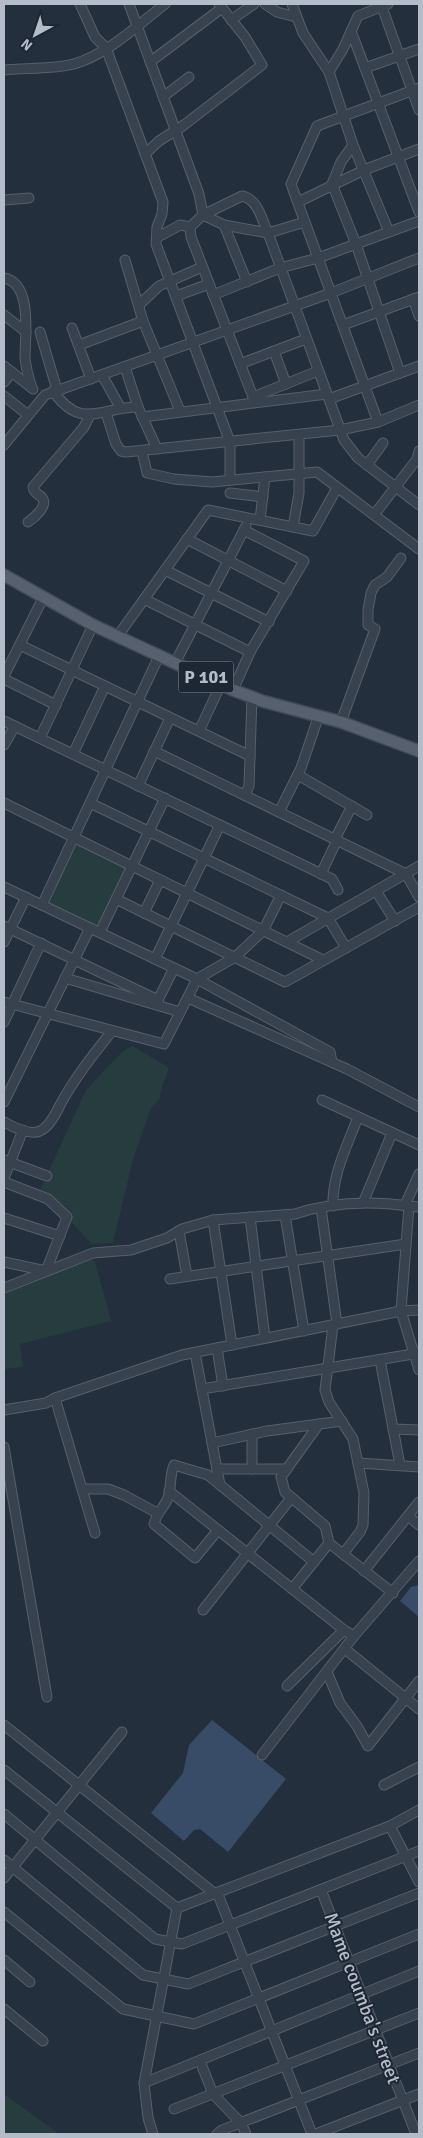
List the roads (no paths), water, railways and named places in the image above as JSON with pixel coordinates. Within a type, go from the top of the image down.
[{"type":"main road","name":"P 101","points":[[4,575],[93,625],[233,690],[341,722],[419,751]]},
{"type":"street","points":[[80,4],[95,37],[106,48],[162,202],[162,214],[157,228],[158,237],[156,244],[230,442],[230,480]]},
{"type":"street","points":[[129,4],[174,130],[185,151],[197,184],[203,215]]},
{"type":"street","points":[[4,70],[72,64],[88,58],[106,48],[164,4]]},
{"type":"street","points":[[231,20],[254,4]]},
{"type":"street","points":[[265,4],[277,12],[296,17]]},
{"type":"street","points":[[292,4],[308,41],[330,72],[353,145],[389,232]]},
{"type":"street","points":[[330,72],[358,16],[385,5],[400,56],[416,90],[419,110]]},
{"type":"street","points":[[145,154],[174,130],[184,125],[262,65],[245,37],[220,6],[150,62]]},
{"type":"street","points":[[351,31],[419,212]]},
{"type":"street","points":[[366,68],[419,49]]},
{"type":"street","points":[[163,97],[188,77]]},
{"type":"street","points":[[378,422],[291,184],[314,130],[322,123],[416,90]]},
{"type":"street","points":[[353,145],[341,162],[332,184],[356,244],[400,373]]},
{"type":"street","points":[[298,202],[332,184],[419,149]]},
{"type":"street","points":[[190,227],[203,215],[242,196],[249,197],[254,201],[268,233],[344,440],[358,458],[419,505]]},
{"type":"street","points":[[4,200],[29,198]]},
{"type":"street","points":[[203,215],[224,225],[268,233],[305,222]]},
{"type":"street","points":[[213,295],[280,268],[318,258],[419,221]]},
{"type":"street","points":[[158,237],[180,225],[190,227]]},
{"type":"street","points":[[224,225],[247,282]]},
{"type":"street","points":[[190,227],[191,237],[202,267],[254,400]]},
{"type":"street","points":[[4,445],[41,399],[55,391],[331,293],[367,277],[419,258]]},
{"type":"street","points":[[125,260],[143,321],[180,411]]},
{"type":"street","points":[[139,305],[159,286],[202,267]]},
{"type":"street","points":[[4,278],[13,281],[18,287],[27,314],[25,360],[32,388]]},
{"type":"street","points":[[176,296],[209,284]]},
{"type":"street","points":[[343,324],[416,298],[419,316]]},
{"type":"street","points":[[5,317],[26,332]]},
{"type":"street","points":[[79,345],[143,321]]},
{"type":"street","points":[[72,328],[91,379]]},
{"type":"street","points":[[40,332],[55,391],[67,408],[90,415],[120,407],[138,407]]},
{"type":"street","points":[[240,364],[306,339]]},
{"type":"street","points":[[274,351],[286,384]]},
{"type":"street","points":[[4,366],[32,388],[41,399]]},
{"type":"street","points":[[142,416],[254,400],[328,396],[419,366]]},
{"type":"street","points":[[125,367],[138,407],[157,449]]},
{"type":"street","points":[[254,400],[318,371]]},
{"type":"street","points":[[4,382],[12,372]]},
{"type":"street","points":[[102,375],[120,407]]},
{"type":"street","points":[[4,396],[28,415]]},
{"type":"street","points":[[106,412],[119,449],[126,452],[340,430],[378,422],[419,405]]},
{"type":"street","points":[[28,522],[40,511],[43,503],[42,498],[34,491],[33,487],[84,426],[90,415]]},
{"type":"street","points":[[293,527],[299,493],[299,434]]},
{"type":"street","points":[[367,465],[383,443]]},
{"type":"street","points":[[142,451],[147,473],[174,479],[212,482],[317,472],[419,549]]},
{"type":"street","points":[[374,515],[416,459],[419,451]]},
{"type":"street","points":[[260,520],[265,477]]},
{"type":"street","points":[[117,637],[208,510],[313,531],[337,488]]},
{"type":"street","points":[[230,493],[263,497]]},
{"type":"street","points":[[175,663],[250,518]]},
{"type":"street","points":[[233,690],[250,652],[304,561],[244,530]]},
{"type":"street","points":[[187,539],[287,591]]},
{"type":"street","points":[[341,722],[375,629],[368,625],[371,593],[375,585],[387,578],[401,558]]},
{"type":"street","points":[[165,570],[269,622]]},
{"type":"street","points":[[43,598],[4,678],[56,704]]},
{"type":"street","points":[[144,599],[250,652]]},
{"type":"street","points":[[40,738],[93,625]]},
{"type":"street","points":[[20,645],[250,756]]},
{"type":"street","points":[[42,905],[160,656]]},
{"type":"street","points":[[199,732],[221,684]]},
{"type":"street","points":[[73,754],[105,686]]},
{"type":"street","points":[[245,795],[249,786],[252,697]]},
{"type":"street","points":[[279,812],[298,775],[319,715]]},
{"type":"street","points":[[138,786],[170,718]]},
{"type":"street","points":[[4,721],[332,879],[338,890]]},
{"type":"street","points":[[4,745],[15,726]]},
{"type":"street","points":[[154,751],[406,874],[419,897]]},
{"type":"street","points":[[298,775],[367,814]]},
{"type":"street","points":[[100,932],[165,798]]},
{"type":"street","points":[[4,803],[323,960]]},
{"type":"street","points":[[90,803],[328,918],[346,948]]},
{"type":"street","points":[[321,874],[352,806]]},
{"type":"street","points":[[155,959],[220,825]]},
{"type":"street","points":[[287,942],[419,866]]},
{"type":"street","points":[[144,913],[160,880]]},
{"type":"street","points":[[4,887],[197,979],[330,1052],[332,1062]]},
{"type":"street","points":[[376,891],[395,921]]},
{"type":"street","points":[[8,1003],[164,1044],[197,979],[235,957],[263,931],[280,895]]},
{"type":"street","points":[[4,942],[7,927],[26,897]]},
{"type":"street","points":[[116,899],[285,982],[419,907]]},
{"type":"street","points":[[7,927],[180,1012]]},
{"type":"street","points":[[4,1102],[90,928]]},
{"type":"street","points":[[4,1022],[8,1003],[40,943]]},
{"type":"street","points":[[157,1002],[174,968]]},
{"type":"street","points":[[65,978],[157,1002]]},
{"type":"street","points":[[188,998],[332,1062],[419,1107]]},
{"type":"street","points":[[4,1122],[23,1130],[42,1131],[50,1123],[67,1091],[112,1031]]},
{"type":"street","points":[[322,1100],[419,1145]]},
{"type":"street","points":[[333,1206],[333,1189],[337,1172],[358,1117]]},
{"type":"street","points":[[4,1178],[7,1161],[23,1130]]},
{"type":"street","points":[[364,1203],[392,1133]]},
{"type":"street","points":[[7,1161],[47,1176]]},
{"type":"street","points":[[419,1174],[407,1205],[401,1311],[417,1354],[419,1370]]},
{"type":"street","points":[[4,1182],[48,1199],[67,1217],[46,1271]]},
{"type":"street","points":[[4,1288],[93,1253],[131,1250],[167,1238],[179,1231],[214,1220],[285,1215],[333,1206],[364,1203],[380,1202],[419,1207]]},
{"type":"street","points":[[321,1208],[335,1324],[325,1390],[328,1402],[354,1440],[364,1493],[363,1525],[360,1532],[343,1554]]},
{"type":"street","points":[[285,1215],[304,1331]]},
{"type":"street","points":[[250,1217],[266,1338]]},
{"type":"street","points":[[4,1218],[60,1236]]},
{"type":"street","points":[[214,1220],[232,1345]]},
{"type":"street","points":[[179,1231],[187,1276]]},
{"type":"street","points":[[170,1279],[406,1244]]},
{"type":"street","points":[[4,1262],[46,1271]]},
{"type":"street","points":[[4,1410],[46,1403],[55,1398],[182,1355],[401,1311],[419,1310]]},
{"type":"street","points":[[216,1348],[223,1386]]},
{"type":"street","points":[[195,1353],[220,1485]]},
{"type":"street","points":[[202,1389],[417,1354]]},
{"type":"street","points":[[380,1360],[400,1466]]},
{"type":"street","points":[[55,1398],[95,1533]]},
{"type":"street","points":[[212,1443],[252,1434],[342,1420]]},
{"type":"street","points":[[319,1424],[281,1477],[285,1492],[326,1526],[329,1543],[393,1593]]},
{"type":"street","points":[[393,1429],[419,1430]]},
{"type":"street","points":[[252,1434],[252,1469]]},
{"type":"street","points":[[4,1447],[47,1697]]},
{"type":"street","points":[[358,1463],[419,1467]]},
{"type":"street","points":[[218,1530],[195,1558],[154,1524],[157,1513],[166,1501],[169,1491],[170,1472],[174,1465],[208,1475],[314,1562]]},
{"type":"street","points":[[217,1469],[287,1469]]},
{"type":"street","points":[[82,1489],[108,1489],[124,1494],[157,1513]]},
{"type":"street","points":[[169,1491],[354,1636]]},
{"type":"street","points":[[203,1610],[291,1498]]},
{"type":"street","points":[[364,1571],[419,1502]]},
{"type":"street","points":[[408,1516],[419,1525]]},
{"type":"street","points":[[292,1589],[329,1543]]},
{"type":"street","points":[[262,1755],[354,1636],[419,1561]]},
{"type":"street","points":[[287,1686],[344,1630]]},
{"type":"street","points":[[345,1649],[419,1709]]},
{"type":"street","points":[[327,1672],[340,1703],[357,1726],[368,1746],[419,1681]]},
{"type":"street","points":[[4,1726],[219,1897],[312,2134]]},
{"type":"street","points":[[4,1878],[122,1732]]},
{"type":"street","points":[[384,1785],[419,1766]]},
{"type":"street","points":[[4,1770],[178,1908]]},
{"type":"street","points":[[178,1908],[390,1826],[419,1810]]},
{"type":"street","points":[[4,1814],[155,1938],[182,1944],[407,1858],[419,1851]]},
{"type":"street","points":[[390,1826],[419,1882]]},
{"type":"street","points":[[4,1860],[143,1975],[188,1984],[419,1893]]},
{"type":"street","name":"Mame coumba's street","points":[[321,1890],[415,2132]]},
{"type":"street","points":[[153,2134],[148,2118],[144,2083],[178,1908]]},
{"type":"street","points":[[4,1912],[123,2008],[194,2024],[419,1934]]},
{"type":"street","points":[[4,1960],[30,1982]]},
{"type":"street","points":[[144,2083],[419,1971]]},
{"type":"street","points":[[4,2009],[43,2041]]},
{"type":"street","points":[[174,2109],[419,2013]]},
{"type":"street","points":[[217,2134],[222,2130],[419,2053]]},
{"type":"street","points":[[200,2061],[213,2094],[241,2123],[246,2134]]},
{"type":"street","points":[[316,2134],[419,2094]]},
{"type":"water","points":[[419,1585],[419,1617],[400,1601],[411,1587]]},
{"type":"water","points":[[212,1720],[286,1779],[228,1852],[200,1829],[194,1830],[184,1841],[151,1813],[183,1773],[189,1745]]}]
